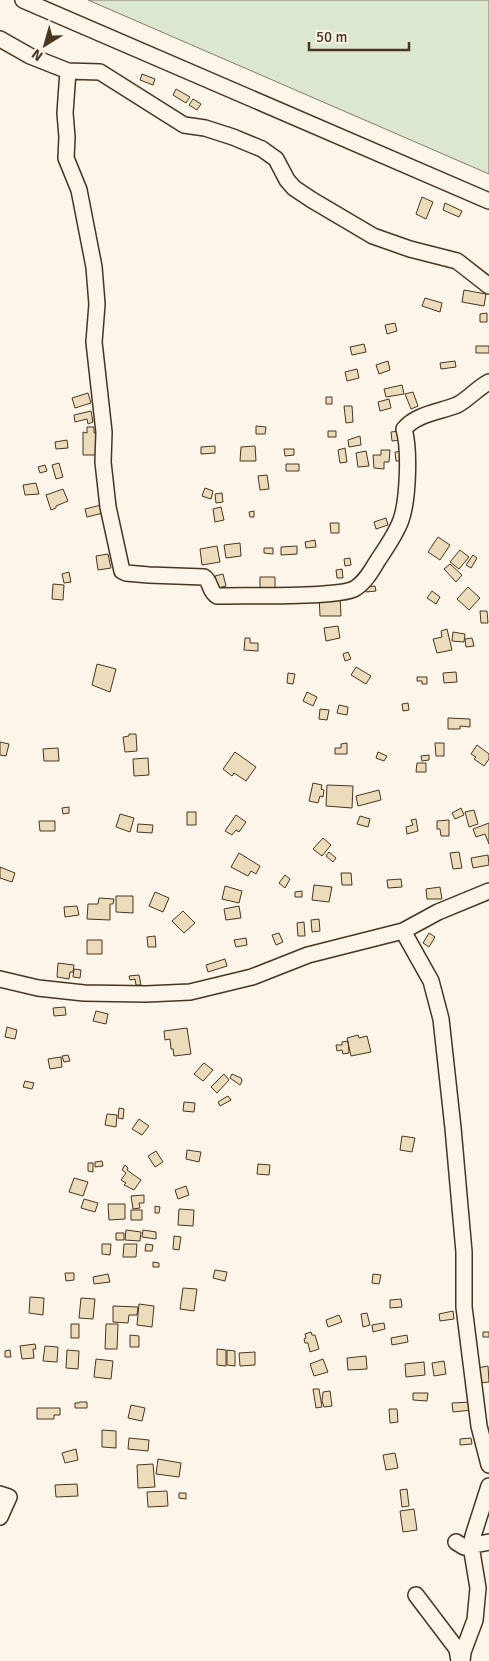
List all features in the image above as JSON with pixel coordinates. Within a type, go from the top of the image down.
[{"type":"street","points":[[23,0],[489,201]]},
{"type":"street","points":[[0,39],[30,56],[68,70],[100,72],[184,125],[205,128],[262,149],[276,159],[287,180],[294,188],[312,200],[373,236],[410,249],[457,261],[489,286]]},
{"type":"street","points":[[68,70],[65,113],[66,158],[79,190],[94,267],[97,304],[94,342],[104,432],[103,462],[108,507],[122,571],[149,575],[204,577],[208,581],[211,592],[217,596],[292,596],[342,592],[353,589],[362,583],[372,570],[400,522],[404,510],[407,465],[407,439],[404,429],[408,424],[416,420],[460,404],[477,389],[489,382]]},
{"type":"street","points":[[0,979],[38,988],[84,994],[190,992],[252,978],[308,955],[403,931],[438,912],[489,891]]},
{"type":"street","points":[[403,931],[430,981],[441,1019],[463,1243],[464,1307],[479,1426],[489,1465]]},
{"type":"street","points":[[461,1661],[475,1620],[478,1588],[471,1546],[489,1486]]},
{"type":"street","points":[[0,1494],[9,1497],[0,1517]]},
{"type":"street","points":[[456,1542],[464,1547],[489,1542]]},
{"type":"street","points":[[416,1595],[457,1649],[461,1661]]},
{"type":"green space","points":[[88,0],[489,0],[489,174]]},
{"type":"building","points":[[142,74],[155,79],[153,85],[140,80]]},
{"type":"building","points":[[176,89],[190,97],[186,103],[173,95]]},
{"type":"building","points":[[193,99],[201,104],[197,110],[189,105]]},
{"type":"building","points":[[422,197],[433,202],[426,219],[416,214]]},
{"type":"building","points":[[445,203],[462,211],[459,217],[443,210]]},
{"type":"building","points":[[464,290],[486,294],[484,306],[462,302]]},
{"type":"building","points":[[425,298],[442,303],[440,312],[422,306]]},
{"type":"building","points":[[487,313],[487,322],[480,322],[480,314]]},
{"type":"building","points":[[395,323],[397,331],[387,334],[385,325]]},
{"type":"building","points":[[364,344],[366,352],[352,355],[350,347]]},
{"type":"building","points":[[476,346],[489,346],[489,353],[476,353]]},
{"type":"building","points":[[388,361],[390,370],[379,374],[376,365]]},
{"type":"building","points":[[455,361],[456,367],[441,369],[440,363]]},
{"type":"building","points":[[357,369],[359,378],[347,381],[345,372]]},
{"type":"building","points":[[402,385],[404,394],[386,397],[384,389]]},
{"type":"building","points":[[413,392],[418,406],[411,409],[405,394]]},
{"type":"building","points":[[88,393],[91,403],[75,408],[72,398]]},
{"type":"building","points":[[326,397],[332,397],[332,404],[326,404]]},
{"type":"building","points":[[389,399],[391,408],[380,411],[378,402]]},
{"type":"building","points":[[344,406],[352,406],[353,422],[346,423]]},
{"type":"building","points":[[91,411],[93,422],[88,424],[87,419],[75,422],[74,415]]},
{"type":"building","points":[[256,426],[266,427],[265,434],[256,434]]},
{"type":"building","points":[[87,427],[94,427],[94,433],[99,433],[102,455],[83,455],[83,432],[87,433]]},
{"type":"building","points":[[328,431],[336,431],[336,437],[328,437]]},
{"type":"building","points":[[399,431],[400,440],[392,441],[391,432]]},
{"type":"building","points":[[360,436],[361,445],[349,447],[348,440]]},
{"type":"building","points":[[67,440],[68,448],[56,449],[55,442]]},
{"type":"building","points":[[215,446],[215,453],[201,454],[201,447]]},
{"type":"building","points":[[255,446],[256,461],[240,461],[241,447]]},
{"type":"building","points":[[345,448],[347,462],[340,463],[338,450]]},
{"type":"building","points":[[284,449],[294,449],[294,455],[285,456]]},
{"type":"building","points":[[381,450],[390,450],[389,462],[384,462],[384,469],[374,468],[373,455],[381,455]]},
{"type":"building","points":[[366,451],[369,466],[358,467],[356,453]]},
{"type":"building","points":[[404,451],[405,461],[396,461],[395,452]]},
{"type":"building","points":[[59,463],[63,477],[56,479],[52,465]]},
{"type":"building","points":[[286,464],[299,464],[299,471],[286,471]]},
{"type":"building","points":[[45,465],[47,471],[40,473],[38,467]]},
{"type":"building","points":[[267,475],[269,489],[260,490],[258,476]]},
{"type":"building","points":[[36,483],[39,494],[25,495],[23,485]]},
{"type":"building","points":[[205,488],[213,491],[211,499],[202,496]]},
{"type":"building","points":[[63,489],[68,501],[51,510],[46,495]]},
{"type":"building","points":[[222,493],[223,502],[216,503],[215,494]]},
{"type":"building","points":[[101,505],[103,513],[87,517],[85,509]]},
{"type":"building","points":[[221,507],[224,520],[215,522],[213,509]]},
{"type":"building","points":[[254,511],[254,517],[250,517],[249,512]]},
{"type":"building","points":[[386,518],[388,525],[376,529],[374,522]]},
{"type":"building","points":[[330,523],[339,523],[339,533],[331,533]]},
{"type":"building","points":[[438,537],[450,545],[440,560],[428,552]]},
{"type":"building","points":[[315,540],[316,547],[306,548],[305,542]]},
{"type":"building","points":[[240,543],[241,556],[226,558],[224,545]]},
{"type":"building","points":[[217,546],[220,562],[202,565],[200,549]]},
{"type":"building","points":[[297,546],[297,554],[281,555],[281,547]]},
{"type":"building","points":[[264,548],[273,548],[273,554],[264,553]]},
{"type":"building","points":[[460,550],[469,557],[459,569],[450,562]]},
{"type":"building","points":[[108,554],[111,568],[98,570],[96,556]]},
{"type":"building","points":[[473,555],[477,558],[471,568],[466,565]]},
{"type":"building","points":[[350,558],[351,565],[345,566],[344,559]]},
{"type":"building","points":[[450,564],[462,575],[456,582],[444,569]]},
{"type":"building","points":[[342,569],[343,578],[337,578],[336,570]]},
{"type":"building","points":[[69,572],[71,582],[64,583],[62,574]]},
{"type":"building","points":[[223,574],[226,586],[218,588],[215,576]]},
{"type":"building","points":[[260,577],[275,577],[275,589],[260,589]]},
{"type":"building","points":[[53,584],[64,585],[63,600],[52,599]]},
{"type":"building","points":[[375,586],[376,591],[366,592],[365,587]]},
{"type":"building","points":[[468,587],[480,598],[469,610],[457,599]]},
{"type":"building","points":[[432,591],[440,597],[436,604],[427,598]]},
{"type":"building","points":[[319,595],[340,595],[341,616],[320,616]]},
{"type":"building","points":[[480,611],[487,611],[488,623],[481,623]]},
{"type":"building","points":[[338,626],[340,638],[326,641],[324,628]]},
{"type":"building","points":[[447,629],[452,650],[437,653],[433,639],[442,637],[441,631]]},
{"type":"building","points":[[453,632],[465,634],[464,642],[452,641]]},
{"type":"building","points":[[245,638],[250,638],[250,643],[258,643],[258,651],[244,650]]},
{"type":"building","points":[[472,638],[474,646],[466,647],[465,639]]},
{"type":"building","points":[[348,652],[351,659],[345,661],[343,654]]},
{"type":"building","points":[[97,664],[116,669],[110,692],[92,685]]},
{"type":"building","points":[[356,667],[371,676],[366,684],[351,675]]},
{"type":"building","points":[[456,672],[457,682],[444,683],[443,673]]},
{"type":"building","points":[[288,673],[295,674],[293,684],[287,683]]},
{"type":"building","points":[[417,677],[427,677],[427,684],[417,681]]},
{"type":"building","points":[[307,692],[317,697],[313,706],[303,701]]},
{"type":"building","points":[[408,703],[409,710],[403,711],[402,704]]},
{"type":"building","points":[[339,705],[348,707],[347,715],[337,713]]},
{"type":"building","points":[[320,709],[329,710],[327,720],[319,719]]},
{"type":"building","points":[[448,718],[470,719],[470,727],[460,726],[460,729],[448,729]]},
{"type":"building","points":[[129,734],[136,734],[137,751],[125,752],[123,737],[129,736]]},
{"type":"building","points":[[0,742],[9,744],[6,756],[0,755]]},
{"type":"building","points":[[347,743],[347,754],[335,754],[335,748],[341,748],[341,744]]},
{"type":"building","points":[[435,743],[444,743],[444,756],[436,756]]},
{"type":"building","points":[[477,745],[489,754],[489,759],[484,766],[474,759],[476,757],[471,754]]},
{"type":"building","points":[[58,748],[59,761],[44,761],[43,749]]},
{"type":"building","points":[[235,752],[256,767],[246,781],[234,773],[232,776],[223,769]]},
{"type":"building","points":[[378,752],[387,756],[384,761],[376,758]]},
{"type":"building","points":[[429,755],[429,760],[422,761],[421,756]]},
{"type":"building","points":[[148,758],[149,775],[134,776],[133,759]]},
{"type":"building","points":[[417,763],[426,763],[426,772],[416,772]]},
{"type":"building","points":[[313,783],[322,785],[321,789],[324,790],[323,797],[320,796],[318,803],[309,801]]},
{"type":"building","points":[[327,785],[353,786],[352,808],[326,806]]},
{"type":"building","points":[[379,790],[381,800],[358,806],[356,796]]},
{"type":"building","points":[[69,807],[69,813],[63,814],[62,808]]},
{"type":"building","points":[[461,808],[464,815],[455,819],[452,813]]},
{"type":"building","points":[[474,810],[478,824],[469,827],[465,812]]},
{"type":"building","points":[[187,812],[196,812],[196,825],[187,825]]},
{"type":"building","points":[[120,814],[134,818],[130,832],[116,827]]},
{"type":"building","points":[[236,815],[246,822],[239,832],[236,830],[232,835],[225,831]]},
{"type":"building","points":[[360,816],[370,819],[368,827],[357,824]]},
{"type":"building","points":[[416,819],[418,831],[407,834],[406,827],[413,825],[411,820]]},
{"type":"building","points":[[449,820],[449,836],[441,836],[440,829],[437,829],[437,821]]},
{"type":"building","points":[[39,821],[55,821],[55,831],[40,831]]},
{"type":"building","points":[[489,823],[489,844],[485,834],[476,837],[473,829]]},
{"type":"building","points":[[138,824],[153,825],[152,833],[137,832]]},
{"type":"building","points":[[323,838],[331,845],[322,856],[313,849]]},
{"type":"building","points":[[329,852],[336,858],[333,862],[326,856]]},
{"type":"building","points":[[459,852],[462,868],[453,869],[450,853]]},
{"type":"building","points":[[239,853],[260,866],[256,874],[251,871],[248,876],[231,867]]},
{"type":"building","points":[[488,855],[489,865],[473,868],[471,858]]},
{"type":"building","points":[[0,867],[15,873],[12,882],[0,878]]},
{"type":"building","points":[[341,873],[351,873],[352,885],[342,885]]},
{"type":"building","points":[[285,875],[290,879],[285,888],[279,883]]},
{"type":"building","points":[[401,879],[402,887],[388,888],[387,880]]},
{"type":"building","points":[[314,885],[332,887],[329,902],[312,900]]},
{"type":"building","points":[[225,886],[242,891],[239,903],[222,899]]},
{"type":"building","points":[[440,887],[442,899],[427,899],[426,889]]},
{"type":"building","points":[[302,891],[302,897],[295,897],[295,892]]},
{"type":"building","points":[[155,892],[169,898],[163,912],[149,906]]},
{"type":"building","points":[[116,896],[133,896],[133,913],[116,912]]},
{"type":"building","points":[[99,898],[114,899],[113,904],[110,904],[110,920],[87,919],[88,904],[98,904]]},
{"type":"building","points":[[77,906],[79,915],[65,917],[64,907]]},
{"type":"building","points":[[239,906],[241,918],[226,920],[224,909]]},
{"type":"building","points":[[183,911],[195,923],[184,933],[172,921]]},
{"type":"building","points":[[319,919],[320,931],[312,932],[311,920]]},
{"type":"building","points":[[304,922],[305,936],[298,936],[297,923]]},
{"type":"building","points":[[279,933],[283,942],[276,945],[272,935]]},
{"type":"building","points":[[429,933],[435,937],[429,947],[423,943]]},
{"type":"building","points":[[155,936],[156,947],[148,947],[147,937]]},
{"type":"building","points":[[246,938],[247,945],[236,947],[234,940]]},
{"type":"building","points":[[87,940],[102,940],[102,954],[87,954]]},
{"type":"building","points":[[225,959],[227,966],[208,972],[206,965]]},
{"type":"building","points":[[58,963],[74,965],[69,979],[57,977]]},
{"type":"building","points":[[74,969],[81,970],[80,978],[73,977]]},
{"type":"building","points":[[139,975],[141,985],[136,985],[135,979],[130,980],[129,976]]},
{"type":"building","points":[[65,1007],[66,1015],[54,1016],[53,1008]]},
{"type":"building","points":[[96,1011],[108,1014],[106,1024],[93,1021]]},
{"type":"building","points":[[7,1027],[17,1030],[15,1039],[5,1037]]},
{"type":"building","points":[[187,1028],[191,1054],[174,1056],[170,1039],[165,1040],[164,1031]]},
{"type":"building","points":[[358,1035],[359,1038],[367,1036],[371,1052],[351,1056],[347,1038]]},
{"type":"building","points":[[348,1041],[349,1053],[343,1054],[342,1050],[337,1051],[336,1045],[342,1045],[342,1042]]},
{"type":"building","points":[[68,1055],[70,1061],[64,1062],[62,1056]]},
{"type":"building","points":[[61,1057],[62,1067],[50,1069],[48,1059]]},
{"type":"building","points":[[204,1063],[213,1070],[203,1081],[194,1074]]},
{"type":"building","points":[[224,1074],[229,1080],[217,1093],[211,1087]]},
{"type":"building","points":[[232,1074],[241,1078],[240,1085],[230,1078]]},
{"type":"building","points":[[25,1081],[34,1083],[32,1089],[23,1087]]},
{"type":"building","points":[[228,1096],[231,1100],[220,1106],[218,1102]]},
{"type":"building","points":[[184,1102],[195,1103],[194,1112],[183,1111]]},
{"type":"building","points":[[119,1108],[124,1109],[123,1119],[118,1118]]},
{"type":"building","points":[[107,1114],[117,1115],[116,1127],[105,1125]]},
{"type":"building","points":[[139,1119],[149,1126],[142,1135],[132,1129]]},
{"type":"building","points":[[402,1136],[415,1138],[412,1152],[400,1150]]},
{"type":"building","points":[[187,1150],[201,1152],[199,1162],[186,1159]]},
{"type":"building","points":[[156,1151],[163,1162],[155,1167],[148,1156]]},
{"type":"building","points":[[102,1161],[103,1166],[95,1167],[95,1162]]},
{"type":"building","points":[[88,1163],[93,1163],[93,1172],[88,1171]]},
{"type":"building","points":[[258,1164],[270,1165],[269,1175],[257,1174]]},
{"type":"building","points":[[125,1165],[128,1168],[127,1170],[141,1180],[134,1190],[124,1185],[126,1183],[121,1180],[126,1173],[122,1170]]},
{"type":"building","points":[[74,1178],[88,1182],[83,1196],[69,1192]]},
{"type":"building","points":[[186,1186],[189,1195],[178,1199],[175,1190]]},
{"type":"building","points":[[144,1195],[144,1203],[139,1203],[140,1208],[133,1209],[131,1196]]},
{"type":"building","points":[[84,1199],[98,1203],[95,1212],[81,1208]]},
{"type":"building","points":[[108,1204],[125,1204],[125,1219],[109,1220]]},
{"type":"building","points":[[155,1206],[160,1207],[159,1213],[155,1213]]},
{"type":"building","points":[[179,1209],[194,1210],[193,1226],[178,1225]]},
{"type":"building","points":[[131,1210],[142,1210],[142,1220],[131,1220]]},
{"type":"building","points":[[126,1230],[141,1232],[140,1241],[125,1240]]},
{"type":"building","points":[[143,1230],[156,1232],[156,1239],[142,1237]]},
{"type":"building","points":[[116,1233],[124,1233],[124,1240],[116,1240]]},
{"type":"building","points":[[174,1236],[181,1237],[179,1250],[173,1249]]},
{"type":"building","points":[[102,1244],[111,1244],[110,1255],[102,1254]]},
{"type":"building","points":[[124,1244],[137,1244],[136,1257],[123,1257]]},
{"type":"building","points":[[146,1244],[153,1245],[152,1251],[145,1251]]},
{"type":"building","points":[[153,1262],[159,1263],[159,1267],[153,1267]]},
{"type":"building","points":[[215,1270],[227,1272],[225,1281],[213,1278]]},
{"type":"building","points":[[65,1273],[74,1273],[74,1280],[66,1281]]},
{"type":"building","points":[[108,1274],[110,1282],[94,1284],[93,1277]]},
{"type":"building","points":[[373,1274],[381,1275],[379,1284],[372,1283]]},
{"type":"building","points":[[183,1288],[197,1289],[194,1311],[180,1309]]},
{"type":"building","points":[[30,1297],[44,1298],[43,1315],[29,1313]]},
{"type":"building","points":[[81,1298],[95,1299],[93,1319],[79,1318]]},
{"type":"building","points":[[401,1299],[402,1307],[390,1308],[390,1300]]},
{"type":"building","points":[[139,1304],[154,1306],[152,1327],[137,1325]]},
{"type":"building","points":[[113,1306],[138,1307],[137,1315],[129,1315],[128,1323],[113,1322]]},
{"type":"building","points":[[453,1311],[454,1319],[440,1321],[439,1314]]},
{"type":"building","points":[[367,1313],[370,1325],[363,1327],[361,1314]]},
{"type":"building","points":[[339,1315],[342,1322],[328,1327],[326,1320]]},
{"type":"building","points":[[384,1323],[385,1329],[373,1332],[372,1325]]},
{"type":"building","points":[[71,1324],[79,1324],[79,1338],[71,1338]]},
{"type":"building","points":[[106,1324],[118,1324],[117,1349],[105,1349]]},
{"type":"building","points":[[311,1332],[312,1335],[315,1335],[319,1349],[310,1352],[308,1343],[305,1343],[304,1339],[306,1338],[305,1334]]},
{"type":"building","points":[[483,1332],[489,1332],[489,1337],[483,1337]]},
{"type":"building","points":[[130,1335],[139,1336],[139,1347],[130,1347]]},
{"type":"building","points":[[407,1335],[408,1342],[392,1345],[391,1338]]},
{"type":"building","points":[[35,1344],[36,1349],[33,1349],[34,1358],[22,1359],[20,1346]]},
{"type":"building","points":[[45,1346],[58,1347],[57,1362],[43,1361]]},
{"type":"building","points":[[217,1349],[226,1350],[226,1366],[217,1365]]},
{"type":"building","points":[[10,1350],[11,1357],[5,1357],[5,1351]]},
{"type":"building","points":[[67,1350],[79,1351],[78,1369],[66,1368]]},
{"type":"building","points":[[227,1350],[235,1351],[235,1366],[227,1365]]},
{"type":"building","points":[[255,1352],[255,1365],[240,1366],[239,1353]]},
{"type":"building","points":[[366,1356],[367,1369],[348,1370],[347,1358]]},
{"type":"building","points":[[96,1359],[113,1361],[111,1379],[94,1377]]},
{"type":"building","points":[[323,1359],[328,1372],[314,1376],[310,1364]]},
{"type":"building","points":[[444,1361],[446,1374],[434,1376],[432,1363]]},
{"type":"building","points":[[424,1362],[425,1375],[406,1377],[405,1364]]},
{"type":"building","points":[[488,1366],[489,1382],[480,1383],[477,1368]]},
{"type":"building","points":[[313,1389],[319,1389],[322,1407],[316,1408]]},
{"type":"building","points":[[330,1391],[332,1406],[324,1407],[322,1401],[323,1392]]},
{"type":"building","points":[[413,1393],[428,1393],[427,1401],[413,1400]]},
{"type":"building","points":[[87,1402],[87,1408],[75,1408],[75,1403]]},
{"type":"building","points":[[471,1402],[472,1410],[453,1412],[452,1403]]},
{"type":"building","points":[[131,1405],[145,1408],[142,1421],[128,1418]]},
{"type":"building","points":[[37,1408],[60,1408],[60,1415],[54,1415],[54,1419],[37,1419]]},
{"type":"building","points":[[389,1409],[397,1409],[398,1422],[390,1423]]},
{"type":"building","points":[[102,1430],[116,1431],[116,1448],[102,1447]]},
{"type":"building","points":[[129,1438],[149,1440],[148,1451],[128,1449]]},
{"type":"building","points":[[471,1438],[472,1444],[460,1445],[460,1439]]},
{"type":"building","points":[[76,1449],[78,1460],[65,1463],[62,1453]]},
{"type":"building","points":[[395,1453],[398,1468],[386,1470],[383,1455]]},
{"type":"building","points":[[158,1459],[181,1463],[179,1477],[156,1474]]},
{"type":"building","points":[[153,1464],[155,1487],[138,1488],[137,1465]]},
{"type":"building","points":[[77,1484],[78,1496],[56,1497],[55,1485]]},
{"type":"building","points":[[407,1489],[409,1506],[402,1507],[400,1490]]},
{"type":"building","points":[[167,1491],[168,1506],[148,1507],[147,1492]]},
{"type":"building","points":[[179,1493],[186,1493],[186,1499],[179,1498]]},
{"type":"building","points":[[414,1509],[417,1530],[403,1532],[400,1511]]}]
